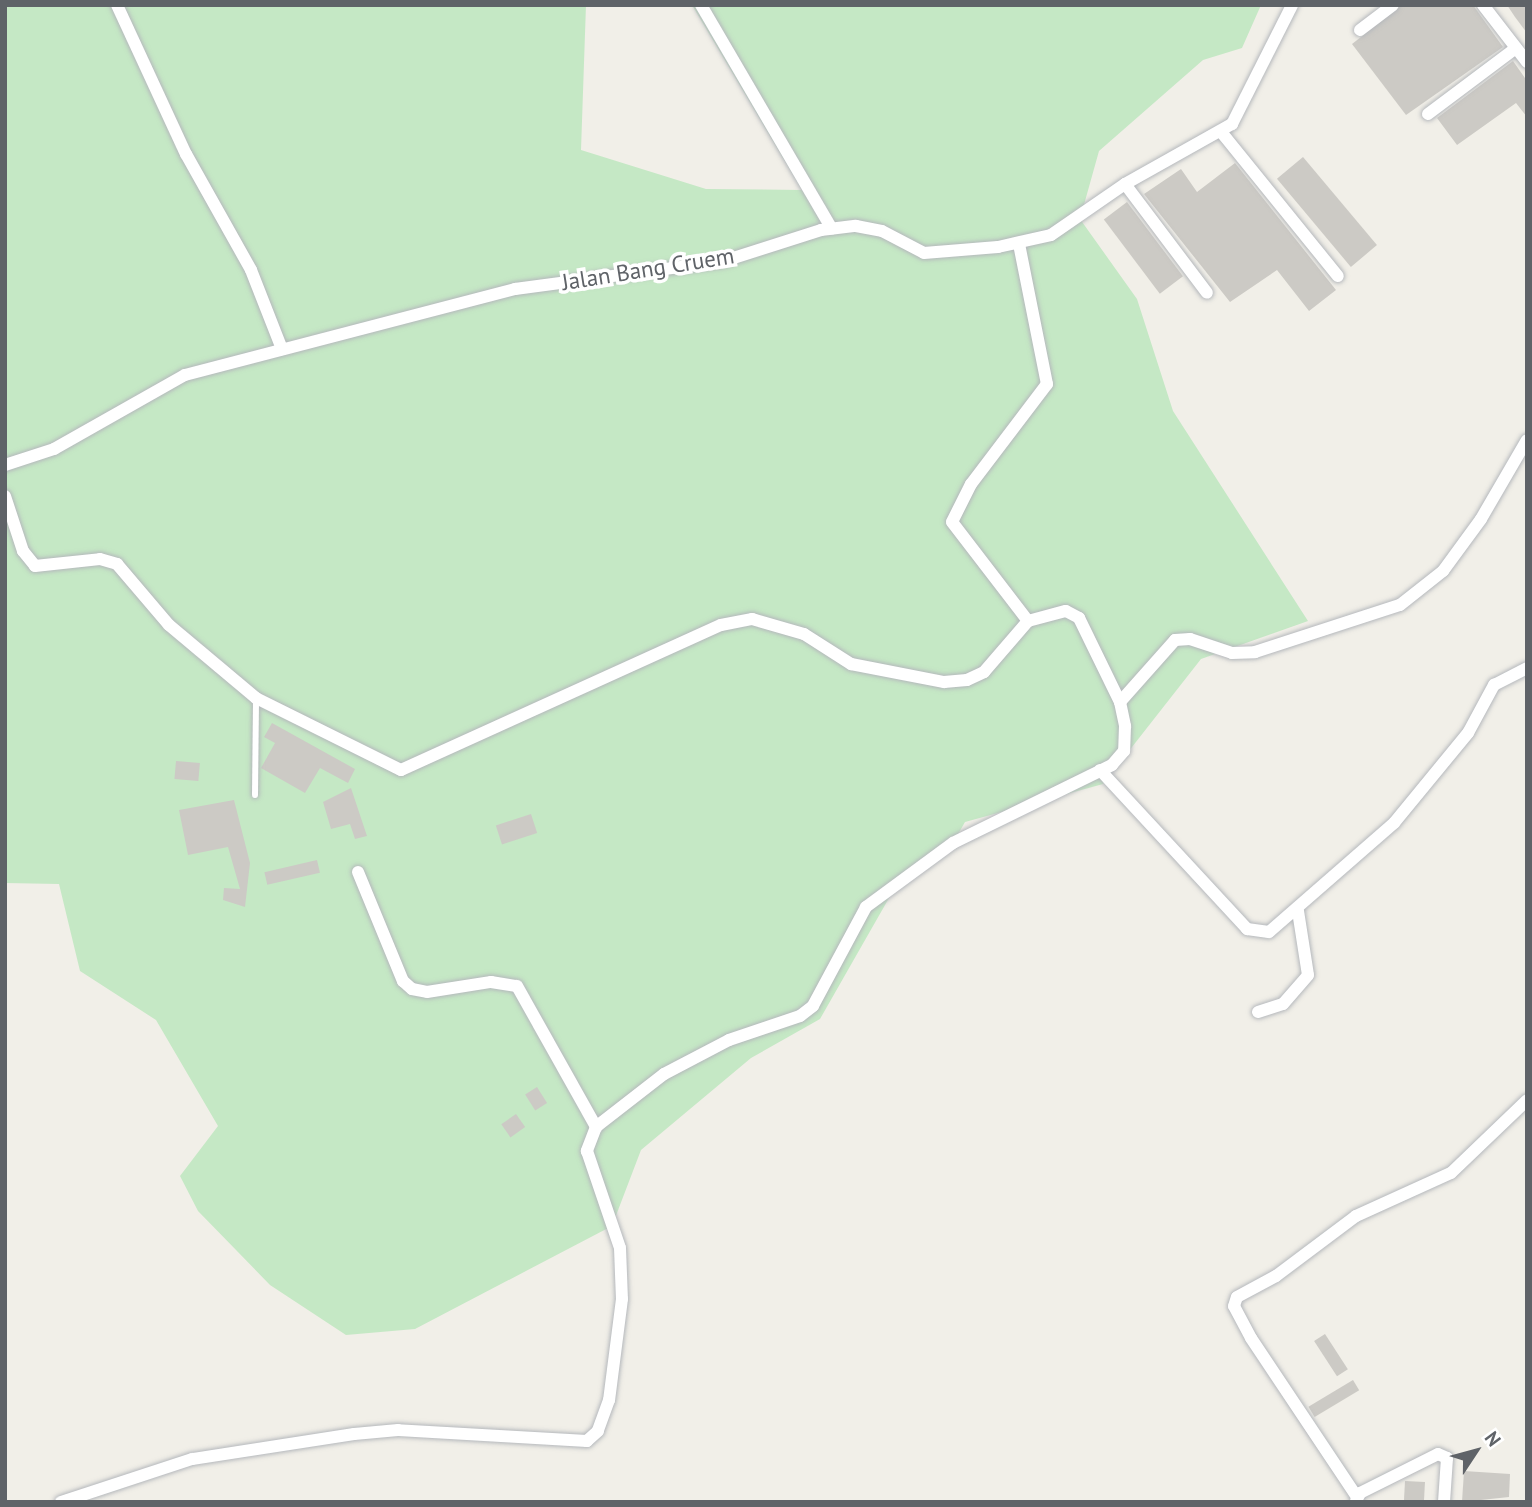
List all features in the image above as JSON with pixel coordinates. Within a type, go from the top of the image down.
[{"type":"street","points":[[117,5],[186,154],[251,270],[282,349]]},
{"type":"street","points":[[701,5],[832,229]]},
{"type":"street","name":"Jalan Bang Cruem","points":[[5,465],[64,444],[185,375],[515,289],[724,261],[832,229],[882,231],[925,253],[1019,244],[1067,227],[1125,184],[1222,133],[1240,112],[1292,5]]},
{"type":"street","points":[[1360,30],[1393,5]]},
{"type":"street","points":[[1483,5],[1527,62]]},
{"type":"street","points":[[1428,114],[1516,48]]},
{"type":"street","points":[[1222,133],[1338,276]]},
{"type":"street","points":[[1125,184],[1207,293]]},
{"type":"street","points":[[1019,244],[1048,365],[1048,379],[971,484],[952,522],[1028,621]]},
{"type":"street","points":[[1120,702],[1175,640],[1190,639],[1232,653],[1255,652],[1400,605],[1443,571],[1482,519],[1527,440]]},
{"type":"street","points":[[5,496],[29,561],[46,567],[100,559],[117,564],[169,625],[256,698],[407,769],[735,621],[765,621],[804,634],[851,664],[944,682],[967,680],[984,671],[1028,621],[1059,611],[1079,618],[1120,702],[1124,751],[1100,770],[953,843],[877,898],[855,925],[813,1006],[800,1016],[729,1040],[664,1074],[596,1127],[587,1151],[621,1248],[622,1299],[609,1400],[598,1431],[587,1441],[398,1430],[354,1434],[192,1459],[61,1502]]},
{"type":"street","points":[[1100,770],[1247,929],[1269,932],[1298,911],[1394,823],[1468,733],[1494,685],[1527,668]]},
{"type":"street","points":[[358,872],[403,981],[412,989],[427,992],[491,982],[517,986],[596,1127]]},
{"type":"street","points":[[1258,1012],[1283,1004],[1308,975],[1298,911]]},
{"type":"street","points":[[1444,1502],[1447,1458],[1438,1454],[1356,1499],[1251,1338],[1234,1307],[1237,1297],[1276,1276],[1356,1216],[1451,1173],[1527,1100]]},
{"type":"lane","points":[[255,795],[256,698]]},
{"type":"green space","points":[[5,5],[586,5],[581,150],[706,189],[802,190],[692,5],[1261,5],[1242,48],[1203,60],[1099,151],[1080,219],[1137,299],[1173,411],[1308,621],[1201,659],[1103,784],[965,822],[953,843],[893,891],[820,1019],[751,1058],[641,1150],[612,1226],[415,1329],[346,1335],[270,1285],[198,1211],[180,1176],[218,1126],[156,1020],[80,971],[59,884],[5,883]]},
{"type":"building","points":[[1402,5],[1473,5],[1503,47],[1406,115],[1352,44]]},
{"type":"building","points":[[1507,5],[1527,5],[1527,33],[1515,17]]},
{"type":"building","points":[[1513,61],[1527,81],[1527,117],[1516,103],[1457,145],[1437,118]]},
{"type":"building","points":[[1303,157],[1377,245],[1351,267],[1277,179]]},
{"type":"building","points":[[1235,163],[1336,290],[1309,311],[1277,270],[1230,302],[1144,194],[1181,169],[1197,192]]},
{"type":"building","points":[[1127,202],[1183,276],[1160,294],[1104,219]]},
{"type":"building","points":[[272,723],[355,769],[348,783],[320,768],[305,793],[261,768],[275,743],[264,737]]},
{"type":"building","points":[[176,761],[200,763],[198,781],[174,779]]},
{"type":"building","points":[[351,788],[367,836],[355,839],[350,824],[331,829],[323,802]]},
{"type":"building","points":[[234,800],[250,863],[245,907],[223,900],[224,888],[240,889],[228,847],[188,855],[179,810]]},
{"type":"building","points":[[531,814],[537,833],[502,844],[496,825]]},
{"type":"building","points":[[317,860],[320,873],[267,885],[264,872]]},
{"type":"building","points":[[537,1087],[547,1103],[535,1111],[525,1094]]},
{"type":"building","points":[[516,1114],[525,1127],[510,1137],[501,1124]]},
{"type":"building","points":[[1325,1334],[1348,1369],[1337,1376],[1314,1341]]},
{"type":"building","points":[[1353,1380],[1359,1390],[1315,1417],[1308,1407]]},
{"type":"building","points":[[1464,1471],[1510,1474],[1509,1497],[1462,1502]]},
{"type":"building","points":[[1405,1481],[1425,1482],[1424,1502],[1404,1502]]}]
